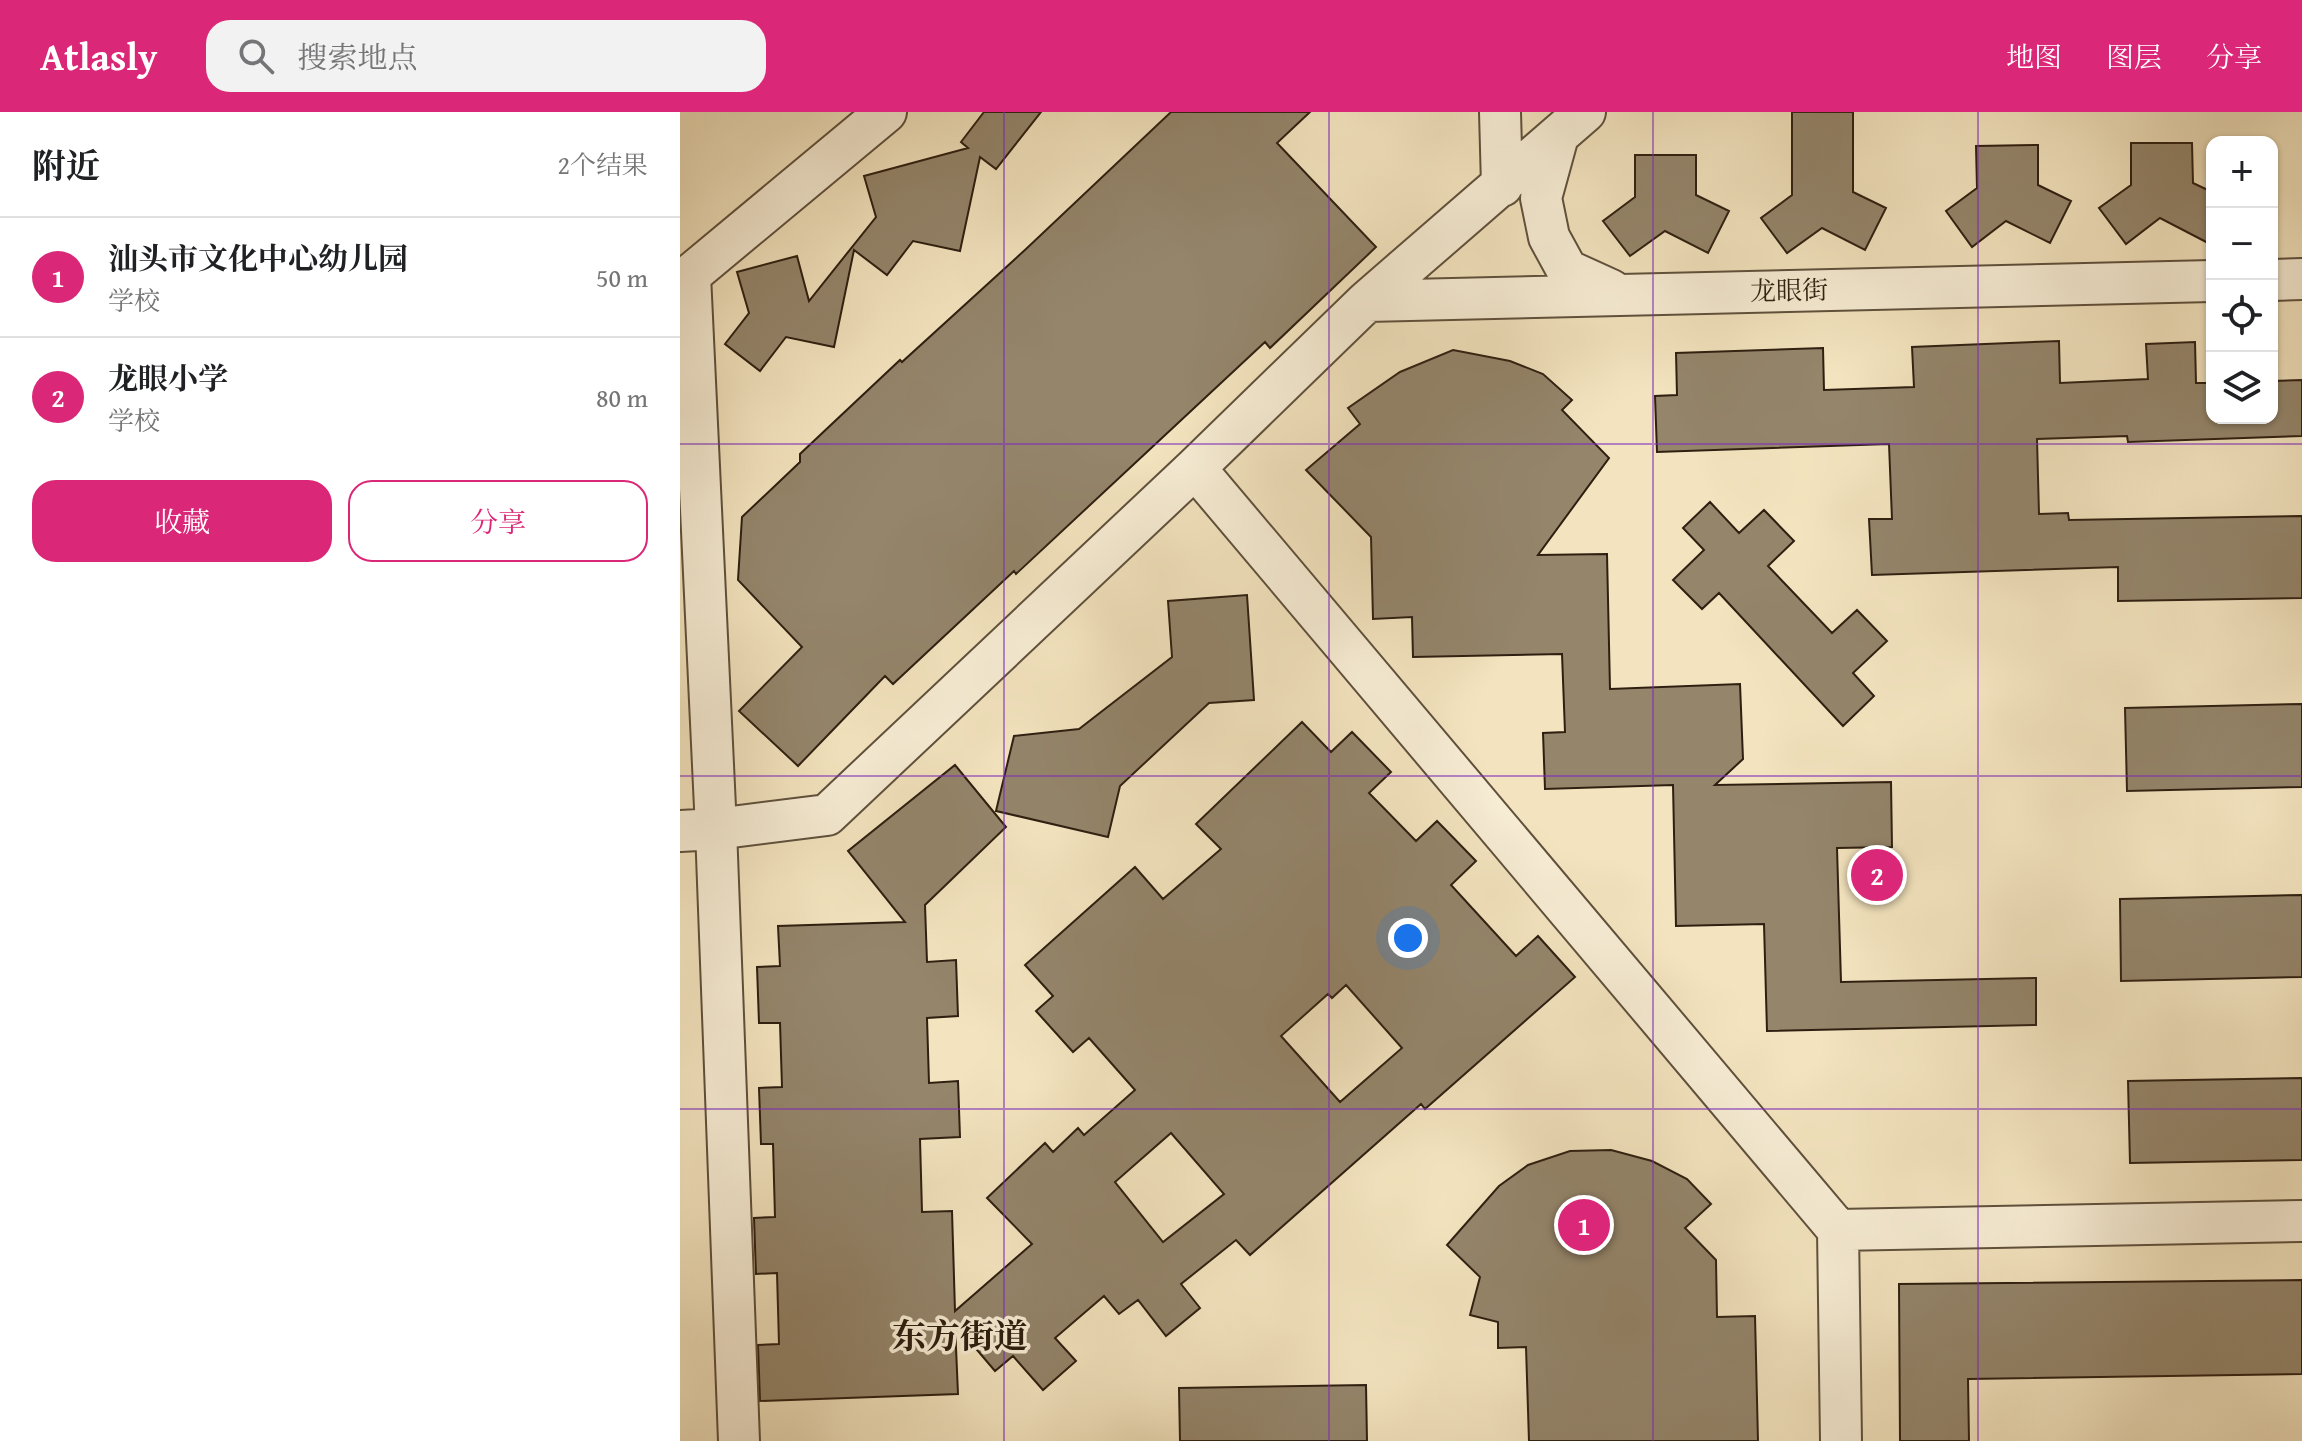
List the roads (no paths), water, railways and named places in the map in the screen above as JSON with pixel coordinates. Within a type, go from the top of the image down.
[{"type":"street","points":[[739,1441],[698,830],[690,275],[886,112]]},
{"type":"street","points":[[1500,112],[1502,186]]},
{"type":"street","points":[[698,830],[827,815],[1367,301],[1571,124]]},
{"type":"street","points":[[1571,124],[1541,198],[1549,237],[1567,270],[1618,293]]},
{"type":"street","points":[[2278,280],[2302,279]]},
{"type":"street","name":"龙眼街","points":[[1367,301],[2206,281]]},
{"type":"street","points":[[1195,468],[1838,1230],[1841,1441]]},
{"type":"street","points":[[1838,1230],[2302,1221]]},
{"type":"place","name":"龙眼小学","points":[[1877,875]]},
{"type":"place","name":"汕头市文化中心幼儿园","points":[[1584,1225]]},
{"type":"district","name":"东方街道","points":[[960,1335]]}]
